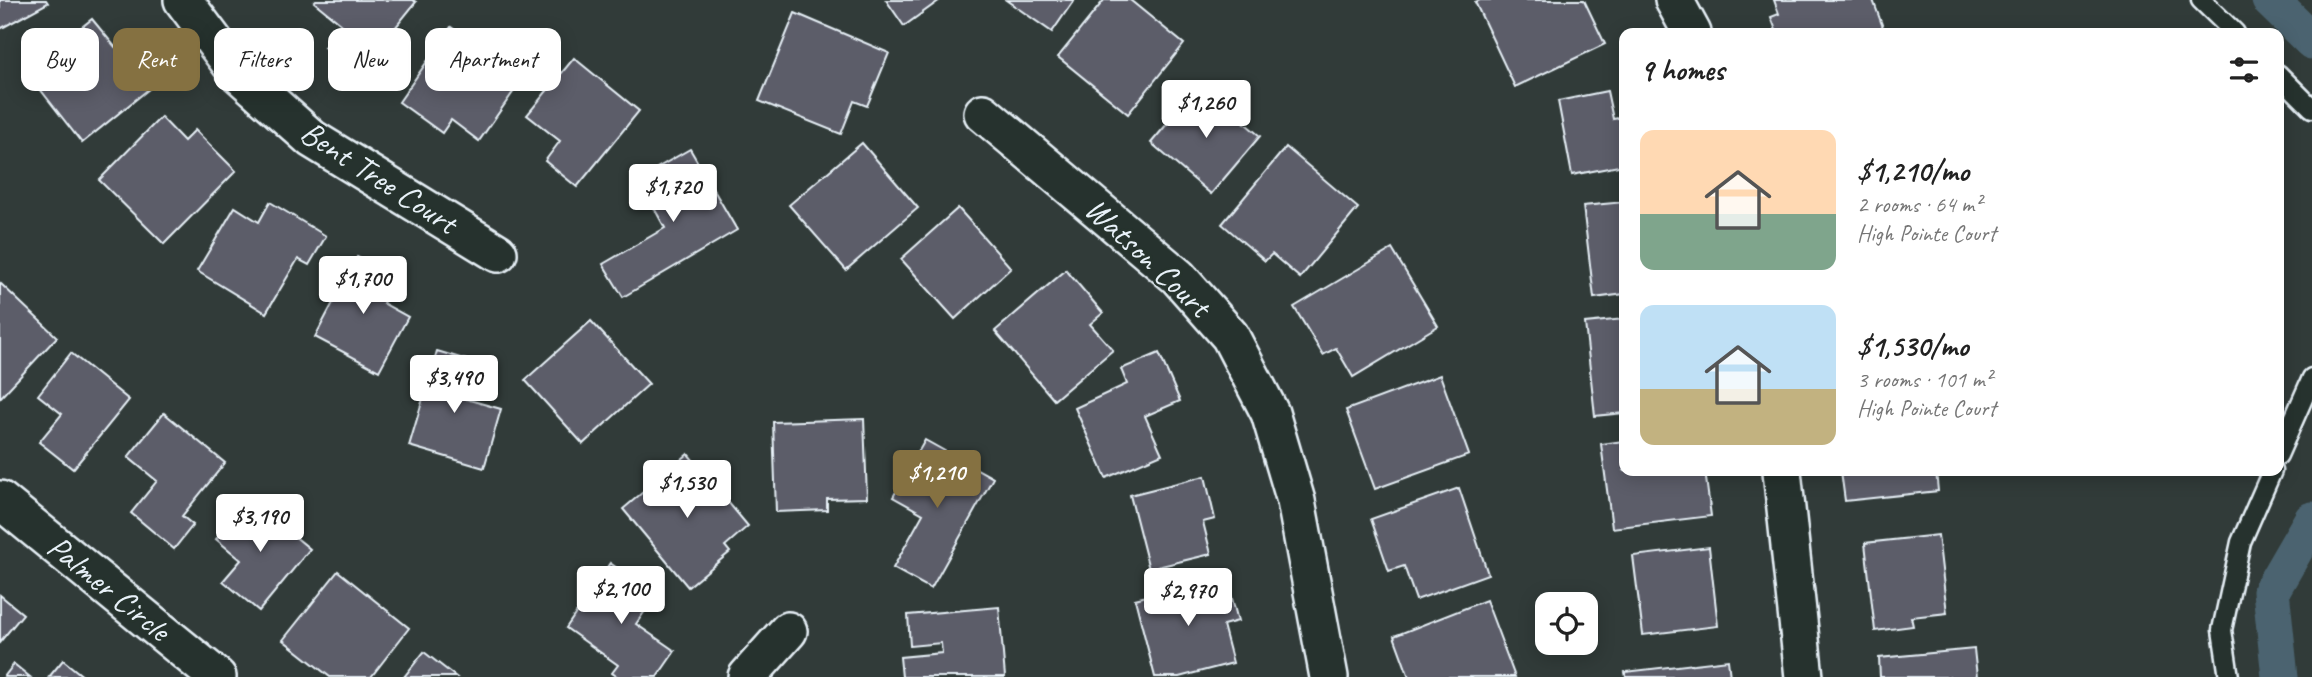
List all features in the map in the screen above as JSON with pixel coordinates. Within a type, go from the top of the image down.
[{"type":"street","name":"Bent Tree Court","points":[[183,0],[237,72],[312,139],[498,253]]},
{"type":"street","points":[[1674,0],[1689,28]]},
{"type":"street","name":"Watson Court","points":[[983,113],[1178,276],[1230,336],[1270,413],[1296,500],[1329,677]]},
{"type":"street","points":[[1783,476],[1804,677]]},
{"type":"street","name":"Palmer Circle","points":[[0,500],[217,677]]},
{"type":"street","points":[[747,677],[788,631]]},
{"type":"lane","points":[[2201,0],[2230,28]]},
{"type":"lane","points":[[2284,80],[2312,108]]},
{"type":"lane","points":[[2284,442],[2312,379]]},
{"type":"lane","points":[[2229,677],[2221,630],[2241,542],[2270,476]]},
{"type":"building","points":[[0,0],[46,0],[48,3],[0,29]]},
{"type":"building","points":[[886,0],[940,0],[904,26]]},
{"type":"building","points":[[1006,0],[1074,0],[1052,32]]},
{"type":"building","points":[[1104,0],[1130,0],[1184,44],[1128,114],[1058,57]]},
{"type":"building","points":[[1584,0],[1605,44],[1515,87],[1475,2]]},
{"type":"building","points":[[1774,0],[1873,0],[1883,28],[1775,28],[1771,17],[1779,14]]},
{"type":"building","points":[[314,2],[416,2],[395,28],[340,28],[342,25]]},
{"type":"building","points":[[795,13],[889,53],[867,106],[854,101],[841,134],[759,101]]},
{"type":"building","points":[[92,19],[113,45],[113,91],[146,91],[82,143],[42,91],[99,91],[99,28],[81,28]]},
{"type":"building","points":[[574,58],[639,111],[577,187],[545,161],[560,141],[527,115],[547,91],[561,91],[561,74]]},
{"type":"building","points":[[425,64],[425,91],[514,91],[479,141],[451,120],[442,133],[399,102],[407,91],[411,91],[411,85]]},
{"type":"building","points":[[1200,85],[1260,136],[1211,194],[1151,143]]},
{"type":"building","points":[[1607,91],[1613,119],[1619,118],[1619,166],[1572,175],[1558,101]]},
{"type":"building","points":[[161,117],[184,141],[195,130],[236,171],[164,244],[99,180]]},
{"type":"building","points":[[862,143],[918,208],[846,270],[789,205]]},
{"type":"building","points":[[1286,147],[1358,208],[1300,278],[1272,254],[1265,261],[1222,224]]},
{"type":"building","points":[[690,149],[737,230],[623,297],[603,264],[665,228],[638,179]]},
{"type":"building","points":[[270,202],[326,236],[309,265],[298,259],[266,313],[197,271],[235,207],[259,222]]},
{"type":"building","points":[[1619,202],[1619,295],[1594,298],[1583,206]]},
{"type":"building","points":[[958,208],[1011,268],[955,319],[901,259]]},
{"type":"building","points":[[1392,249],[1438,326],[1353,377],[1336,348],[1323,355],[1294,307]]},
{"type":"building","points":[[357,257],[396,278],[383,303],[408,317],[379,371],[315,337]]},
{"type":"building","points":[[1066,270],[1103,313],[1090,324],[1113,350],[1054,400],[995,331]]},
{"type":"building","points":[[0,283],[57,337],[0,398]]},
{"type":"building","points":[[1619,320],[1619,414],[1595,416],[1585,323]]},
{"type":"building","points":[[591,321],[649,384],[583,444],[525,380]]},
{"type":"building","points":[[437,351],[477,363],[466,399],[501,409],[484,468],[409,446]]},
{"type":"building","points":[[71,353],[129,400],[73,469],[39,442],[62,414],[38,395]]},
{"type":"building","points":[[1159,353],[1180,401],[1145,416],[1162,454],[1106,478],[1075,408],[1127,384],[1121,369]]},
{"type":"building","points":[[1440,375],[1469,455],[1375,489],[1346,410]]},
{"type":"building","points":[[164,413],[225,463],[182,516],[193,525],[174,549],[131,513],[157,481],[128,457]]},
{"type":"building","points":[[864,419],[867,498],[827,499],[827,510],[776,512],[773,422]]},
{"type":"building","points":[[925,440],[993,478],[931,589],[893,568],[923,514],[893,497]]},
{"type":"building","points":[[1619,442],[1619,476],[1706,476],[1711,516],[1612,528],[1601,444]]},
{"type":"building","points":[[688,454],[748,526],[725,546],[730,552],[688,587],[623,509]]},
{"type":"building","points":[[1205,476],[1215,519],[1203,522],[1211,554],[1149,569],[1130,495]]},
{"type":"building","points":[[1842,476],[1936,476],[1938,491],[1845,501]]},
{"type":"building","points":[[1459,488],[1488,574],[1416,600],[1404,566],[1389,571],[1371,519]]},
{"type":"building","points":[[249,499],[310,549],[259,611],[223,581],[241,560],[216,539]]},
{"type":"building","points":[[1938,535],[1947,613],[1911,617],[1913,626],[1875,631],[1865,543]]},
{"type":"building","points":[[1709,547],[1718,626],[1643,635],[1633,556]]},
{"type":"building","points":[[610,563],[656,595],[636,624],[675,651],[657,677],[618,677],[612,673],[618,665],[566,628]]},
{"type":"building","points":[[338,571],[409,628],[371,677],[330,677],[283,640]]},
{"type":"building","points":[[1226,576],[1238,621],[1223,625],[1233,663],[1179,677],[1155,677],[1135,599]]},
{"type":"building","points":[[0,595],[23,614],[0,642]]},
{"type":"building","points":[[1486,600],[1515,677],[1409,677],[1394,636]]},
{"type":"building","points":[[999,607],[1005,677],[902,677],[900,657],[942,653],[941,643],[910,646],[908,615]]},
{"type":"building","points":[[1974,649],[1977,677],[1880,677],[1879,658]]},
{"type":"building","points":[[424,652],[456,677],[404,677]]},
{"type":"building","points":[[63,660],[84,677],[49,677]]},
{"type":"building","points":[[1728,660],[1730,677],[1626,677],[1625,672]]},
{"type":"building","points":[[14,664],[30,677],[4,677]]},
{"type":"waterway","points":[[2270,0],[2312,41]]},
{"type":"waterway","points":[[2280,677],[2271,591],[2312,520]]}]
